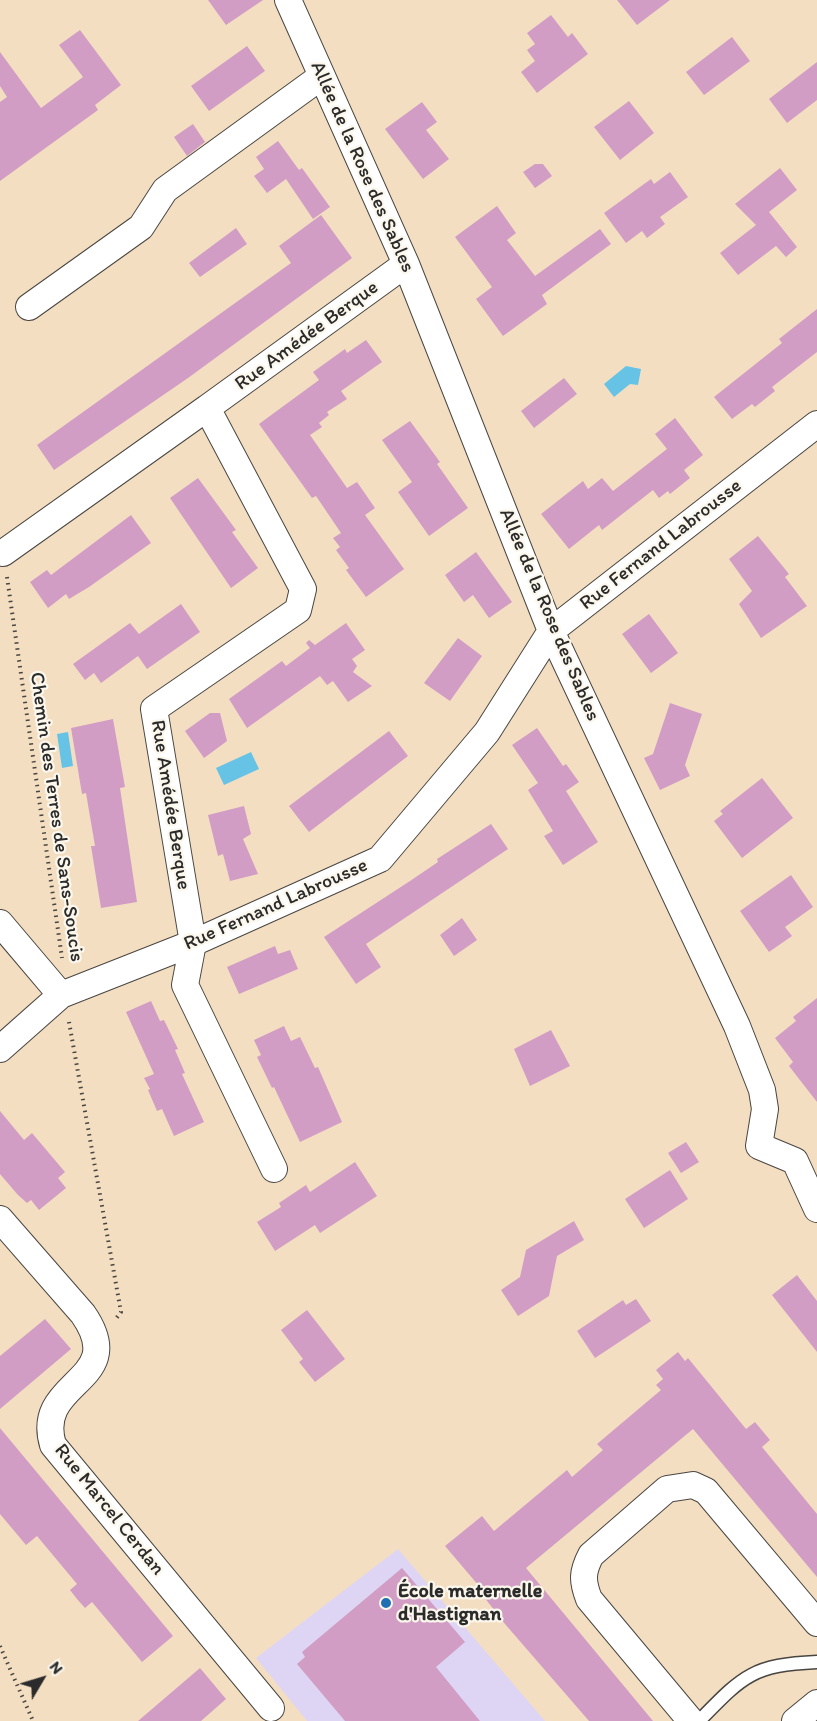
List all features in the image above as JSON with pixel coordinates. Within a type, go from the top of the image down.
[{"type":"street","name":"Allée de la Rose des Sables","points":[[288,0],[406,264],[551,631],[737,1026],[762,1090],[765,1108],[759,1146],[795,1161],[817,1209]]},
{"type":"street","points":[[29,307],[141,227],[165,190],[322,76]]},
{"type":"street","name":"Rue Amédée Berque","points":[[3,553],[406,264]]},
{"type":"street","name":"Rue Amédée Berque","points":[[193,943],[154,709],[298,610],[303,589],[207,408]]},
{"type":"street","name":"Rue Fernand Labrousse","points":[[61,995],[193,943],[380,859],[487,732],[551,631],[817,424]]},
{"type":"street","points":[[0,923],[61,995],[0,1049]]},
{"type":"street","points":[[193,943],[185,985],[274,1169]]},
{"type":"street","points":[[0,1219],[82,1314],[92,1328],[97,1344]]},
{"type":"street","name":"Rue Marcel Cerdan","points":[[97,1344],[95,1358],[85,1376],[57,1401],[50,1415],[49,1431],[53,1445],[269,1717]]},
{"type":"street","points":[[690,1721],[589,1599],[583,1585],[583,1570],[591,1555],[667,1489],[693,1485],[706,1491],[817,1623]]},
{"type":"street","points":[[795,1721],[817,1703]]},
{"type":"lane","points":[[699,1721],[746,1676],[776,1666],[817,1662]]},
{"type":"path","name":"Chemin des Terres de Sans-Soucis","points":[[3,553],[63,951],[61,995],[71,1030],[121,1312],[97,1344]]},
{"type":"path","points":[[0,1646],[33,1721]]},
{"type":"shaded area","name":"École maternelle d'Hastignan","points":[[398,1549],[545,1721],[307,1721],[256,1658]]},
{"type":"water","points":[[626,366],[641,369],[638,385],[630,384],[614,397],[604,384]]},
{"type":"water","points":[[68,732],[73,766],[62,768],[57,734]]},
{"type":"water","points":[[251,752],[259,769],[224,785],[216,768]]},
{"type":"building","points":[[208,0],[263,0],[226,25]]},
{"type":"building","points":[[617,0],[670,0],[637,25]]},
{"type":"building","points":[[551,15],[568,37],[572,33],[588,54],[537,93],[521,72],[535,61],[527,50],[535,44],[527,33]]},
{"type":"building","points":[[80,30],[121,85],[95,105],[98,110],[0,181],[0,102],[7,97],[0,86],[0,52],[41,108],[83,77],[59,45]]},
{"type":"building","points":[[732,37],[750,61],[704,95],[686,72]]},
{"type":"building","points":[[247,46],[265,71],[209,111],[191,86]]},
{"type":"building","points":[[817,62],[817,100],[787,123],[769,99]]},
{"type":"building","points":[[629,101],[654,133],[620,160],[594,127]]},
{"type":"building","points":[[422,102],[437,122],[426,130],[449,159],[423,179],[385,129]]},
{"type":"building","points":[[193,124],[205,142],[187,156],[174,137]]},
{"type":"building","points":[[278,141],[299,170],[302,168],[330,207],[313,219],[286,179],[267,193],[254,176],[264,169],[256,157]]},
{"type":"building","points":[[535,164],[543,164],[552,176],[535,188],[523,172]]},
{"type":"building","points":[[780,168],[797,190],[769,212],[797,247],[786,257],[776,246],[738,275],[720,253],[756,225],[735,204]]},
{"type":"building","points":[[670,172],[688,197],[660,217],[665,224],[647,238],[642,231],[626,243],[604,213],[651,179],[654,184]]},
{"type":"building","points":[[497,206],[516,233],[507,240],[535,276],[600,229],[611,244],[542,295],[547,304],[503,336],[476,299],[492,287],[455,237]]},
{"type":"building","points":[[321,215],[352,258],[188,378],[54,470],[37,445],[291,263],[279,246]]},
{"type":"building","points":[[236,228],[247,244],[200,277],[189,263]]},
{"type":"building","points":[[817,309],[817,352],[772,387],[775,391],[755,407],[752,404],[732,419],[714,397],[782,343],[779,339]]},
{"type":"building","points":[[366,340],[382,362],[341,391],[347,399],[327,412],[329,415],[319,423],[322,427],[310,435],[347,488],[357,482],[375,508],[365,515],[404,569],[366,597],[346,570],[349,568],[336,550],[340,547],[333,538],[341,533],[316,496],[312,498],[259,424],[319,380],[313,372],[345,349],[347,353]]},
{"type":"building","points":[[564,378],[577,394],[534,428],[521,411]]},
{"type":"building","points":[[675,418],[703,455],[684,470],[690,478],[670,494],[668,491],[659,498],[653,490],[602,530],[599,525],[569,549],[541,514],[583,481],[588,489],[602,478],[613,491],[667,449],[655,434]]},
{"type":"building","points":[[410,421],[440,462],[437,464],[468,508],[429,536],[398,492],[412,482],[382,440]]},
{"type":"building","points":[[198,478],[236,530],[232,532],[258,568],[231,588],[170,498]]},
{"type":"building","points":[[131,515],[151,543],[89,587],[69,599],[66,594],[48,608],[30,582],[47,570],[51,575]]},
{"type":"building","points":[[758,536],[789,574],[785,577],[807,606],[761,638],[739,604],[752,591],[729,559]]},
{"type":"building","points":[[476,552],[512,602],[489,618],[473,595],[464,602],[445,575]]},
{"type":"building","points":[[181,604],[200,632],[147,669],[138,656],[101,683],[94,673],[85,680],[73,664],[130,623],[139,634]]},
{"type":"building","points":[[649,614],[678,653],[651,673],[622,634]]},
{"type":"building","points":[[346,623],[365,650],[352,659],[357,666],[353,672],[372,686],[348,702],[333,681],[327,685],[320,676],[247,728],[229,699],[282,661],[286,666],[310,648],[306,643],[309,640],[315,645]]},
{"type":"building","points":[[458,638],[482,656],[450,701],[424,683]]},
{"type":"building","points":[[670,703],[702,714],[685,765],[690,776],[660,790],[644,758],[653,754]]},
{"type":"building","points":[[210,713],[220,713],[227,741],[204,758],[185,731]]},
{"type":"building","points":[[113,719],[125,787],[120,788],[137,902],[101,908],[91,846],[95,846],[86,793],[82,794],[71,728]]},
{"type":"building","points":[[537,728],[563,766],[566,764],[579,782],[566,791],[598,842],[563,865],[544,836],[553,831],[528,790],[538,783],[512,745]]},
{"type":"building","points":[[389,731],[408,756],[309,832],[289,806]]},
{"type":"building","points":[[762,778],[793,818],[742,858],[714,821],[723,814],[720,811]]},
{"type":"building","points":[[244,806],[251,834],[243,839],[258,874],[230,881],[223,854],[218,856],[208,815]]},
{"type":"building","points":[[491,824],[508,849],[366,944],[381,967],[356,984],[324,937],[410,881],[438,862],[437,859]]},
{"type":"building","points":[[791,875],[813,907],[785,927],[792,936],[769,952],[740,911]]},
{"type":"building","points":[[462,918],[477,940],[454,956],[440,935]]},
{"type":"building","points":[[275,946],[278,954],[290,950],[298,969],[239,994],[227,967]]},
{"type":"building","points":[[817,998],[817,1102],[789,1066],[793,1062],[775,1038],[796,1021],[793,1017]]},
{"type":"building","points":[[151,1001],[160,1021],[164,1020],[178,1049],[175,1050],[185,1073],[182,1074],[204,1122],[174,1136],[162,1109],[157,1111],[148,1090],[150,1089],[144,1078],[154,1074],[126,1012]]},
{"type":"building","points":[[284,1026],[291,1041],[300,1037],[315,1068],[318,1067],[342,1122],[300,1142],[257,1057],[261,1055],[254,1040]]},
{"type":"building","points":[[551,1030],[570,1066],[530,1086],[514,1049]]},
{"type":"building","points":[[0,1111],[24,1140],[32,1133],[65,1172],[58,1178],[66,1188],[39,1210],[31,1200],[27,1203],[18,1195],[0,1174]]},
{"type":"building","points":[[686,1142],[699,1162],[681,1173],[668,1153]]},
{"type":"building","points":[[355,1162],[377,1196],[320,1233],[315,1225],[275,1251],[257,1222],[281,1207],[279,1203],[306,1185],[310,1192]]},
{"type":"building","points":[[670,1170],[688,1199],[644,1228],[625,1199]]},
{"type":"building","points":[[574,1221],[584,1240],[557,1256],[549,1296],[518,1316],[501,1290],[520,1277],[526,1250]]},
{"type":"building","points":[[797,1275],[817,1301],[817,1352],[772,1295]]},
{"type":"building","points":[[636,1299],[651,1321],[595,1358],[577,1331],[623,1300],[626,1305]]},
{"type":"building","points":[[307,1310],[345,1359],[315,1382],[299,1362],[303,1359],[281,1330]]},
{"type":"building","points":[[45,1319],[71,1349],[0,1409],[0,1356]]},
{"type":"building","points":[[678,1352],[685,1361],[688,1358],[746,1429],[755,1422],[770,1440],[762,1447],[817,1514],[817,1577],[693,1429],[526,1568],[653,1721],[589,1721],[505,1624],[477,1588],[479,1586],[445,1546],[482,1516],[494,1531],[567,1470],[572,1477],[603,1450],[597,1444],[661,1390],[656,1385],[663,1379],[656,1370]]},
{"type":"building","points":[[0,1428],[173,1636],[142,1662],[92,1602],[85,1608],[77,1599],[70,1590],[77,1584],[37,1536],[26,1545],[0,1514]]},
{"type":"building","points":[[402,1568],[465,1642],[436,1667],[480,1721],[345,1721],[297,1664],[305,1657],[302,1652]]},
{"type":"building","points":[[200,1668],[226,1699],[201,1721],[138,1721]]},
{"type":"place","name":"École maternelle d'Hastignan","points":[[386,1603]]}]
